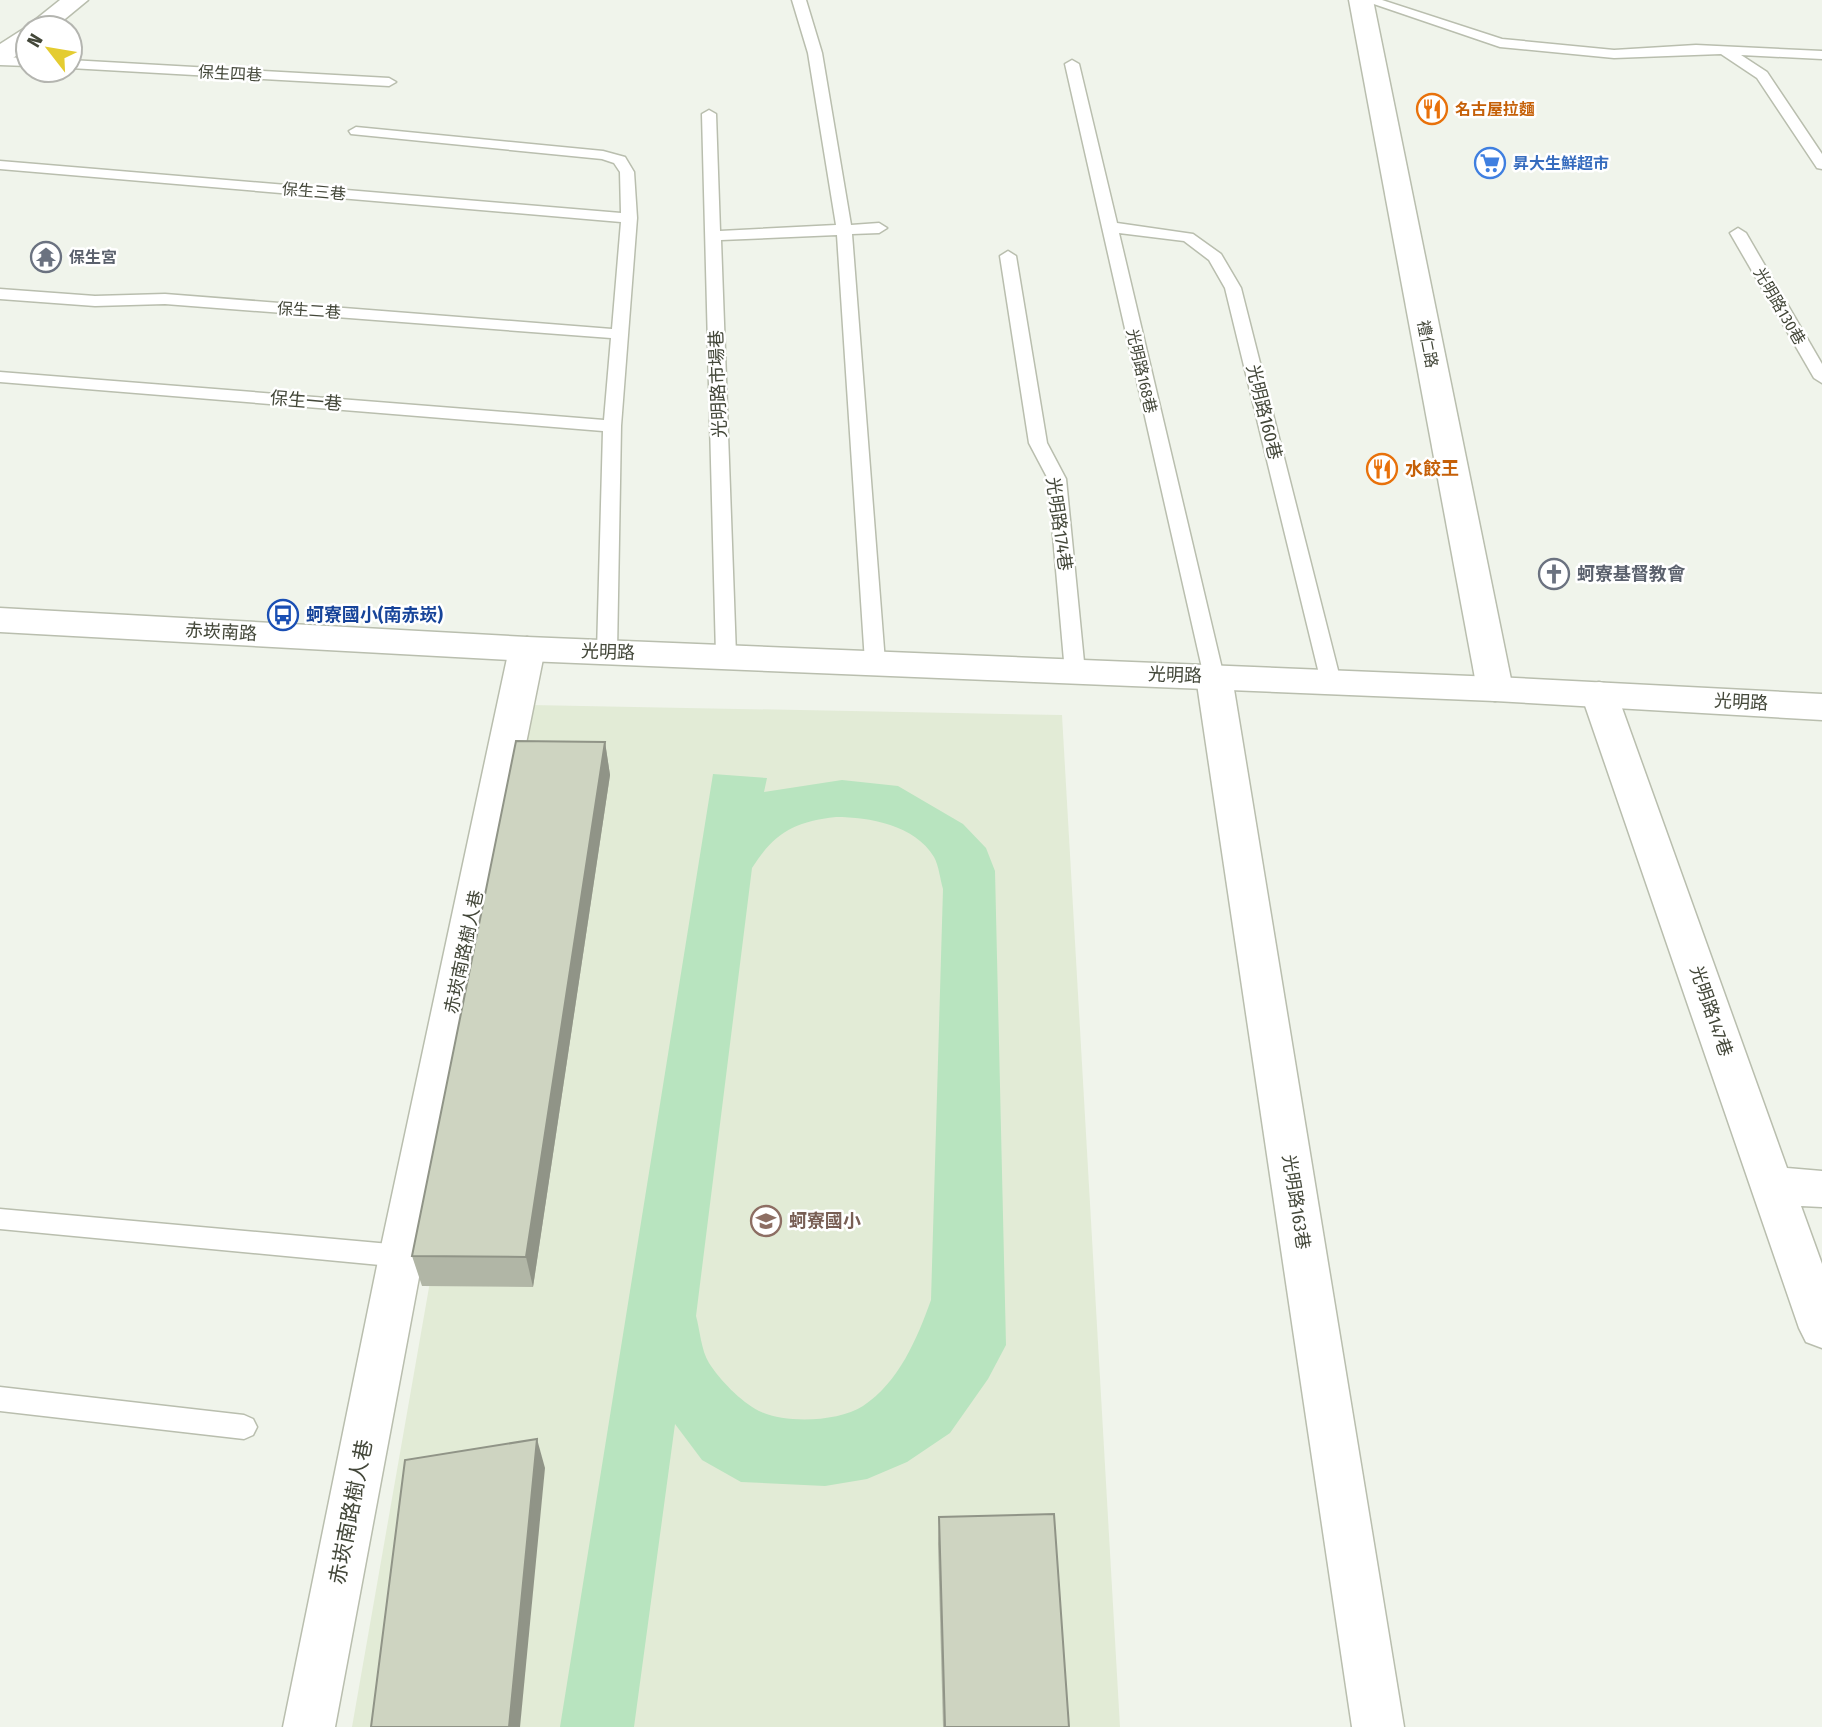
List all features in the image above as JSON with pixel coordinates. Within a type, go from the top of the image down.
[{"type":"street","points":[[57,14],[76,0]]},
{"type":"street","name":"禮仁路","points":[[1362,0],[1496,689]]},
{"type":"street","points":[[0,58],[14,46]]},
{"type":"street","name":"赤崁南路","points":[[0,620],[527,649]]},
{"type":"street","name":"光明路","points":[[527,649],[726,655],[1496,689],[1822,707]]},
{"type":"street","name":"赤崁南路樹人巷","points":[[309,1727],[401,1256],[527,649]]},
{"type":"street","name":"光明路163巷","points":[[1214,677],[1378,1727]]},
{"type":"street","name":"光明路147巷","points":[[1599,694],[1822,1328]]},
{"type":"street","points":[[1772,1185],[1822,1189]]},
{"type":"lane","points":[[799,0],[816,53],[845,229],[875,662]]},
{"type":"lane","points":[[1369,0],[1500,43],[1518,46],[1614,54],[1696,49],[1822,55]]},
{"type":"lane","points":[[1724,51],[1762,75],[1822,165]]},
{"type":"lane","name":"光明路168巷","points":[[1072,64],[1214,677]]},
{"type":"lane","name":"保生四巷","points":[[84,65],[389,82]]},
{"type":"lane","name":"光明路市場巷","points":[[709,114],[726,655]]},
{"type":"lane","points":[[356,131],[603,155],[621,160],[627,172],[629,218],[612,426],[607,652]]},
{"type":"lane","name":"保生三巷","points":[[0,165],[629,218]]},
{"type":"lane","name":"光明路160巷","points":[[1108,227],[1188,237],[1215,257],[1233,288],[1331,682]]},
{"type":"lane","points":[[714,236],[878,228]]},
{"type":"lane","name":"光明路130巷","points":[[1738,233],[1822,378]]},
{"type":"lane","name":"光明路174巷","points":[[1008,256],[1038,443],[1057,479],[1075,671]]},
{"type":"lane","name":"保生二巷","points":[[0,293],[95,301],[164,299],[619,334]]},
{"type":"lane","name":"保生一巷","points":[[0,377],[612,426]]},
{"type":"lane","points":[[0,1219],[401,1256]]},
{"type":"lane","points":[[0,1399],[244,1427]]},
{"type":"shaded area","name":"蚵寮國小","points":[[531,705],[1062,715],[1120,1727],[352,1727]]},
{"type":"green space","points":[[713,774],[767,778],[764,792],[842,780],[898,786],[963,824],[986,848],[995,871],[1006,1345],[988,1379],[950,1433],[907,1462],[867,1479],[825,1486],[741,1482],[702,1460],[675,1424],[634,1727],[560,1727]],"holes":[[[836,817],[876,821],[915,837],[934,857],[943,889],[931,1300],[905,1359],[876,1396],[863,1406],[840,1415],[811,1419],[783,1418],[759,1411],[731,1390],[706,1358],[696,1316],[752,868],[769,846],[787,831],[808,822]]]},
{"type":"building","points":[[516,741],[605,742],[526,1257],[412,1256]]},
{"type":"building","points":[[537,1439],[509,1727],[371,1727],[405,1460]]},
{"type":"building","points":[[1054,1514],[1069,1727],[945,1727],[939,1517]]},
{"type":"place","name":"名古屋拉麵","points":[[1432,109]]},
{"type":"place","name":"昇大生鮮超市","points":[[1490,163]]},
{"type":"place","name":"保生宮","points":[[46,257]]},
{"type":"place","name":"水餃王","points":[[1382,469]]},
{"type":"place","name":"蚵寮基督教會","points":[[1554,574]]},
{"type":"place","name":"蚵寮國小(南赤崁)","points":[[283,615]]},
{"type":"place","name":"蚵寮國小","points":[[766,1221]]}]
